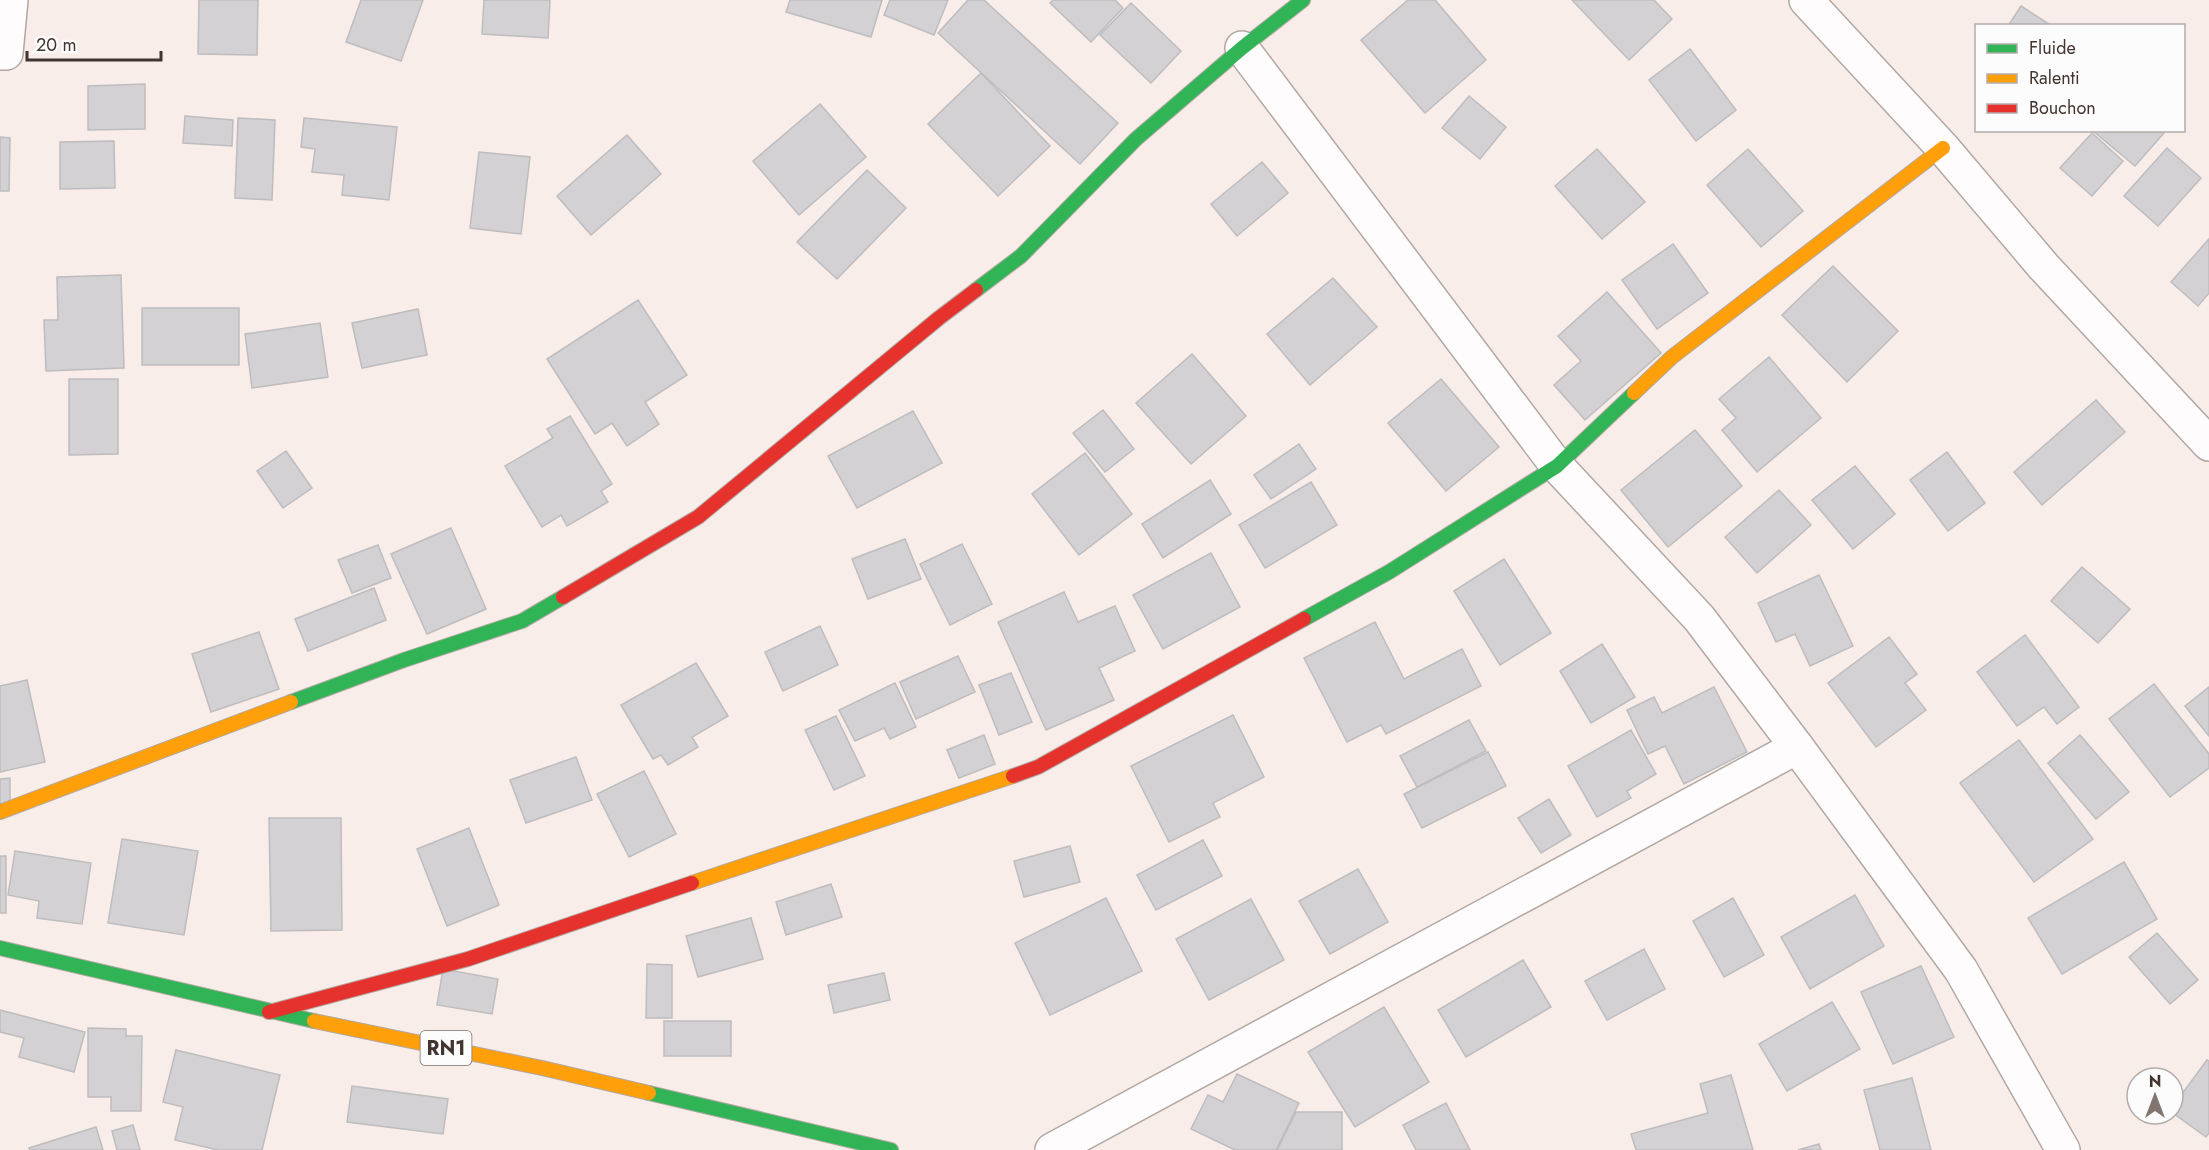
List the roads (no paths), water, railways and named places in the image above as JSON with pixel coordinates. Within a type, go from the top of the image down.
[{"type":"main road","points":[[0,812],[136,763],[404,660],[522,621],[698,517],[939,318],[1021,256],[1136,139],[1242,48],[1303,0]]},
{"type":"main road","points":[[269,1012],[468,959],[1038,767],[1389,572],[1557,466],[1672,357],[1942,148]]},
{"type":"main road","name":"RN1","points":[[0,948],[269,1012],[542,1068],[891,1150]]},
{"type":"street","points":[[0,53],[6,53],[11,0]]},
{"type":"street","points":[[1806,0],[1942,148],[2044,267],[2209,444]]},
{"type":"street","points":[[1242,48],[1557,466],[1699,618],[1797,747],[1961,970],[2063,1150]]},
{"type":"street","points":[[1052,1150],[1797,747]]}]
